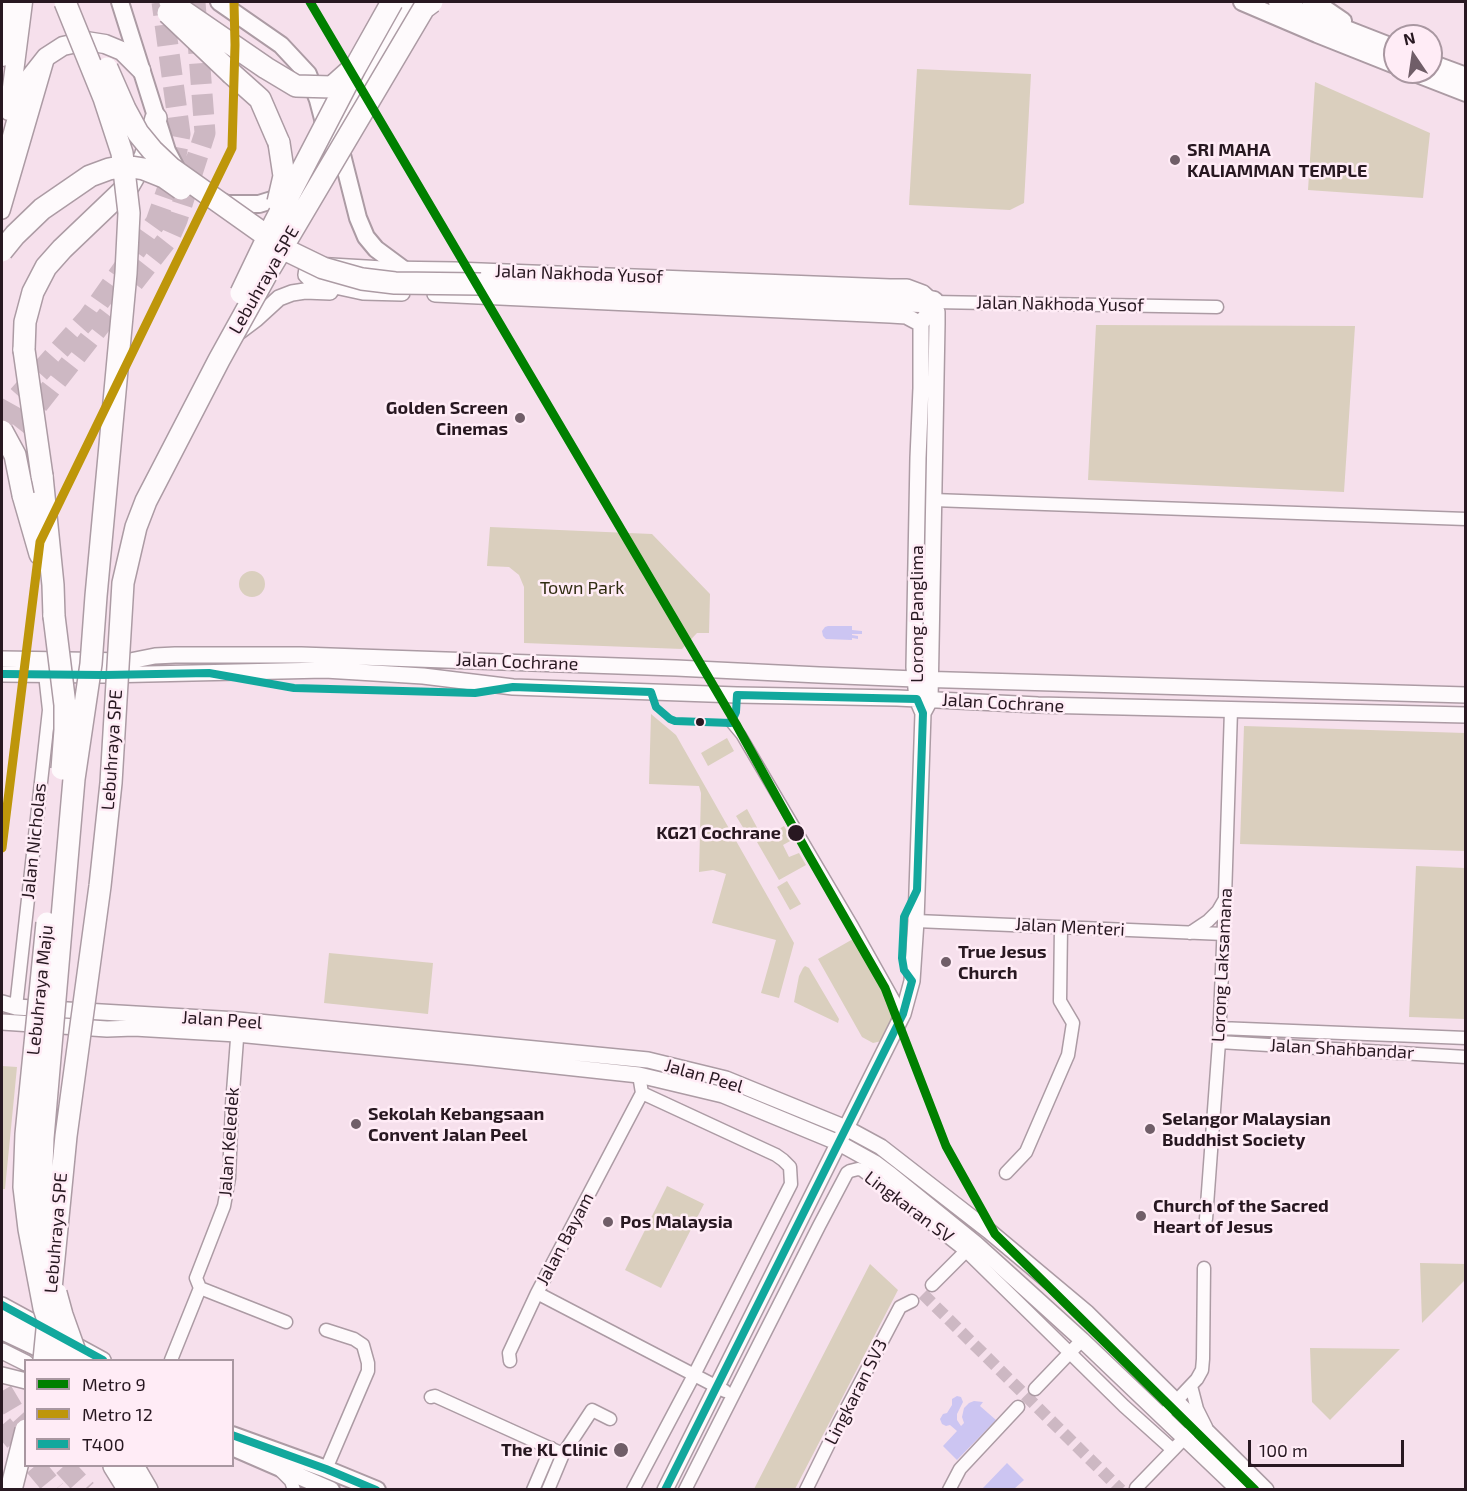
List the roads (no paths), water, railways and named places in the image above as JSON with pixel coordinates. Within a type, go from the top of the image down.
[{"type":"highway","points":[[65,2],[104,98],[122,153],[129,213],[126,273],[91,664]]},
{"type":"highway","points":[[77,2],[125,109],[138,133],[152,150],[171,168],[291,253]]},
{"type":"highway","points":[[157,2],[260,99],[279,143],[284,176],[263,277]]},
{"type":"highway","points":[[170,2],[296,86],[332,87],[355,66],[393,2]]},
{"type":"highway","points":[[210,356],[275,222],[355,68],[393,2]]},
{"type":"highway","name":"Lebuhraya SPE","points":[[37,1359],[54,1136],[100,783],[113,583],[125,524],[135,495],[210,356],[417,2]]},
{"type":"highway","name":"Lebuhraya SPE","points":[[44,1359],[66,1136],[100,886],[111,783],[123,583],[136,527],[146,501],[263,277],[424,8],[432,2]]},
{"type":"highway","points":[[54,616],[44,498],[24,350],[25,322],[33,292],[46,267],[129,185],[145,157],[156,118]]},
{"type":"highway","points":[[2,252],[15,235],[42,209],[70,188],[90,176],[125,166],[144,169],[164,177],[226,220],[291,253],[323,268],[362,279],[395,283],[481,284],[933,302]]},
{"type":"highway","points":[[91,664],[101,635],[119,549],[136,503],[157,458],[263,277],[318,167]]},
{"type":"highway","points":[[2,431],[15,455],[54,616]]},
{"type":"highway","points":[[2,453],[23,495]]},
{"type":"highway","name":"Lebuhraya Maju","points":[[54,616],[65,705],[64,752],[26,1134],[24,1187],[29,1229],[44,1308],[63,1359]]},
{"type":"highway","name":"Lebuhraya Maju","points":[[79,1359],[53,1283],[44,1231],[41,1194],[43,1138],[74,778],[91,664]]},
{"type":"highway","points":[[11,1490],[24,1438]]},
{"type":"highway","points":[[18,1490],[24,1467]]},
{"type":"highway","points":[[115,1467],[129,1490]]},
{"type":"highway","points":[[134,1467],[147,1490]]},
{"type":"main road","points":[[2,57],[7,2]]},
{"type":"main road","points":[[2,145],[10,106],[23,2]]},
{"type":"main road","points":[[120,2],[167,152],[180,175],[200,193],[228,204],[260,204],[288,195],[304,183],[318,167],[412,2]]},
{"type":"main road","points":[[217,2],[281,45],[308,74],[323,119],[325,139],[318,167]]},
{"type":"main road","points":[[1242,2],[1383,60]]},
{"type":"main road","points":[[1277,2],[1305,7],[1383,43]]},
{"type":"main road","points":[[2,174],[22,95],[31,76],[46,57],[63,46],[86,41],[105,44],[122,51],[141,70]]},
{"type":"main road","points":[[1443,67],[1466,76]]},
{"type":"main road","points":[[1443,84],[1466,93]]},
{"type":"main road","points":[[337,133],[358,218],[366,237],[376,249],[403,269]]},
{"type":"main road","points":[[2,1331],[61,1359]]},
{"type":"main road","points":[[2,1339],[42,1359]]},
{"type":"main road","points":[[234,1446],[326,1469],[377,1490]]},
{"type":"main road","points":[[234,1446],[328,1488]]},
{"type":"street","points":[[2,211],[46,57]]},
{"type":"street","name":"Jalan Nakhoda Yusof","points":[[918,322],[906,316],[890,315],[454,294],[363,292],[312,281],[306,275],[307,268],[314,265],[906,288],[923,292],[933,302],[1217,307]]},
{"type":"street","points":[[454,294],[444,289],[442,278],[455,270]]},
{"type":"street","points":[[226,341],[256,320],[279,298],[299,292],[363,292]]},
{"type":"street","points":[[918,322],[933,302]]},
{"type":"street","name":"Lorong Panglima","points":[[924,704],[931,679],[937,324],[937,312],[933,302]]},
{"type":"street","name":"Lorong Panglima","points":[[918,322],[915,679],[924,704]]},
{"type":"street","points":[[933,500],[1466,519]]},
{"type":"street","name":"Jalan Cochrane","points":[[2,658],[130,661],[175,655],[301,655],[915,679],[1466,695]]},
{"type":"street","name":"Jalan Cochrane","points":[[2,674],[104,675],[325,670],[423,676],[513,687],[924,704],[1466,715]]},
{"type":"street","name":"Jalan Nicholas","points":[[9,1005],[49,710],[45,674]]},
{"type":"street","points":[[665,1490],[903,1014],[912,981],[924,704]]},
{"type":"street","name":"Lorong Laksamana","points":[[1206,1219],[1219,1042],[1231,710]]},
{"type":"street","points":[[731,723],[741,735],[903,1014]]},
{"type":"street","points":[[1190,933],[1208,921],[1218,911],[1225,898]]},
{"type":"street","name":"Jalan Menteri","points":[[916,921],[1224,934]]},
{"type":"street","points":[[1006,1173],[1026,1152],[1068,1055],[1073,1023],[1060,1001],[1061,927]]},
{"type":"street","name":"Jalan Peel","points":[[9,1005],[108,1012],[639,1075],[723,1095],[839,1143],[891,1175],[926,1203],[970,1247],[1082,1340],[1239,1490]]},
{"type":"street","points":[[107,1029],[108,1012]]},
{"type":"street","name":"Jalan Peel","points":[[2,1022],[107,1029],[238,1027],[648,1060],[726,1079],[846,1128],[881,1147],[1087,1313],[1266,1490]]},
{"type":"street","name":"Jalan Keledek","points":[[171,1359],[200,1288],[196,1278],[224,1206],[229,1178],[238,1027]]},
{"type":"street","name":"Jalan Shahbandar","points":[[1219,1028],[1466,1038]]},
{"type":"street","name":"Jalan Shahbandar","points":[[1219,1042],[1466,1057]]},
{"type":"street","points":[[633,1490],[791,1184],[790,1167],[783,1160],[642,1093],[639,1075]]},
{"type":"street","name":"Jalan Bayam","points":[[642,1093],[537,1293],[733,1395]]},
{"type":"street","points":[[828,1163],[838,1157],[863,1156]]},
{"type":"street","name":"Lingkaran SV","points":[[685,1490],[819,1226],[850,1170],[862,1170],[970,1247],[1069,1353],[1173,1450]]},
{"type":"street","points":[[926,1203],[937,1191]]},
{"type":"street","points":[[932,1285],[970,1247]]},
{"type":"street","points":[[1162,1416],[1191,1386],[1202,1370],[1204,1268]]},
{"type":"street","points":[[200,1288],[286,1322]]},
{"type":"street","points":[[510,1361],[509,1353],[537,1293]]},
{"type":"street","name":"Lingkaran SV3","points":[[806,1490],[900,1307],[912,1301]]},
{"type":"street","points":[[2,1305],[101,1359]]},
{"type":"street","points":[[2,1319],[77,1359]]},
{"type":"street","points":[[326,1469],[368,1371],[363,1345],[354,1338],[327,1330]]},
{"type":"street","points":[[1035,1389],[1082,1340]]},
{"type":"street","points":[[2,1352],[24,1362]]},
{"type":"street","points":[[2,1375],[24,1380]]},
{"type":"street","points":[[1161,1386],[1176,1389],[1191,1386]]},
{"type":"street","points":[[1136,1488],[1185,1437],[1204,1429],[1191,1386]]},
{"type":"street","points":[[431,1397],[435,1396],[563,1454]]},
{"type":"street","points":[[948,1490],[960,1469],[1018,1407]]},
{"type":"street","points":[[548,1490],[563,1454],[592,1410],[610,1419]]},
{"type":"street","points":[[533,1490],[551,1448]]},
{"type":"street","points":[[275,1466],[291,1481],[294,1490]]},
{"type":"street","points":[[304,1490],[318,1486],[328,1488]]},
{"type":"tunnel","points":[[2,422],[13,402],[88,318],[156,222],[172,176],[180,134],[162,2]]},
{"type":"tunnel","points":[[2,455],[11,439],[170,236],[177,220],[205,133],[195,2]]},
{"type":"tunnel","points":[[923,1294],[1121,1490]]},
{"type":"tunnel","points":[[2,1391],[15,1413],[24,1423]]},
{"type":"tunnel","points":[[2,1425],[24,1452]]},
{"type":"tunnel","points":[[36,1467],[55,1490]]},
{"type":"tunnel","points":[[65,1467],[86,1490]]},
{"type":"metro line","name":"12","points":[[2,848],[40,542],[232,148],[234,2]]},
{"type":"metro line","name":"9","points":[[310,2],[736,724],[885,988],[946,1146],[995,1234],[1255,1490]]},
{"type":"place","name":"SRI MAHA KALIAMMAN TEMPLE","points":[[1175,160]]},
{"type":"place","name":"Golden Screen Cinemas","points":[[520,418]]},
{"type":"place","name":"KG21 Cochrane","points":[[796,833]]},
{"type":"place","name":"True Jesus Church","points":[[946,962]]},
{"type":"place","name":"Sekolah Kebangsaan Convent Jalan Peel","points":[[356,1124]]},
{"type":"place","name":"Selangor Malaysian Buddhist Society","points":[[1150,1129]]},
{"type":"place","name":"Church of the Sacred Heart of Jesus","points":[[1141,1216]]},
{"type":"place","name":"Pos Malaysia","points":[[608,1222]]},
{"type":"place","name":"The KL Clinic","points":[[621,1450]]},
{"type":"park label","name":"Town Park","points":[[582,588]]}]
